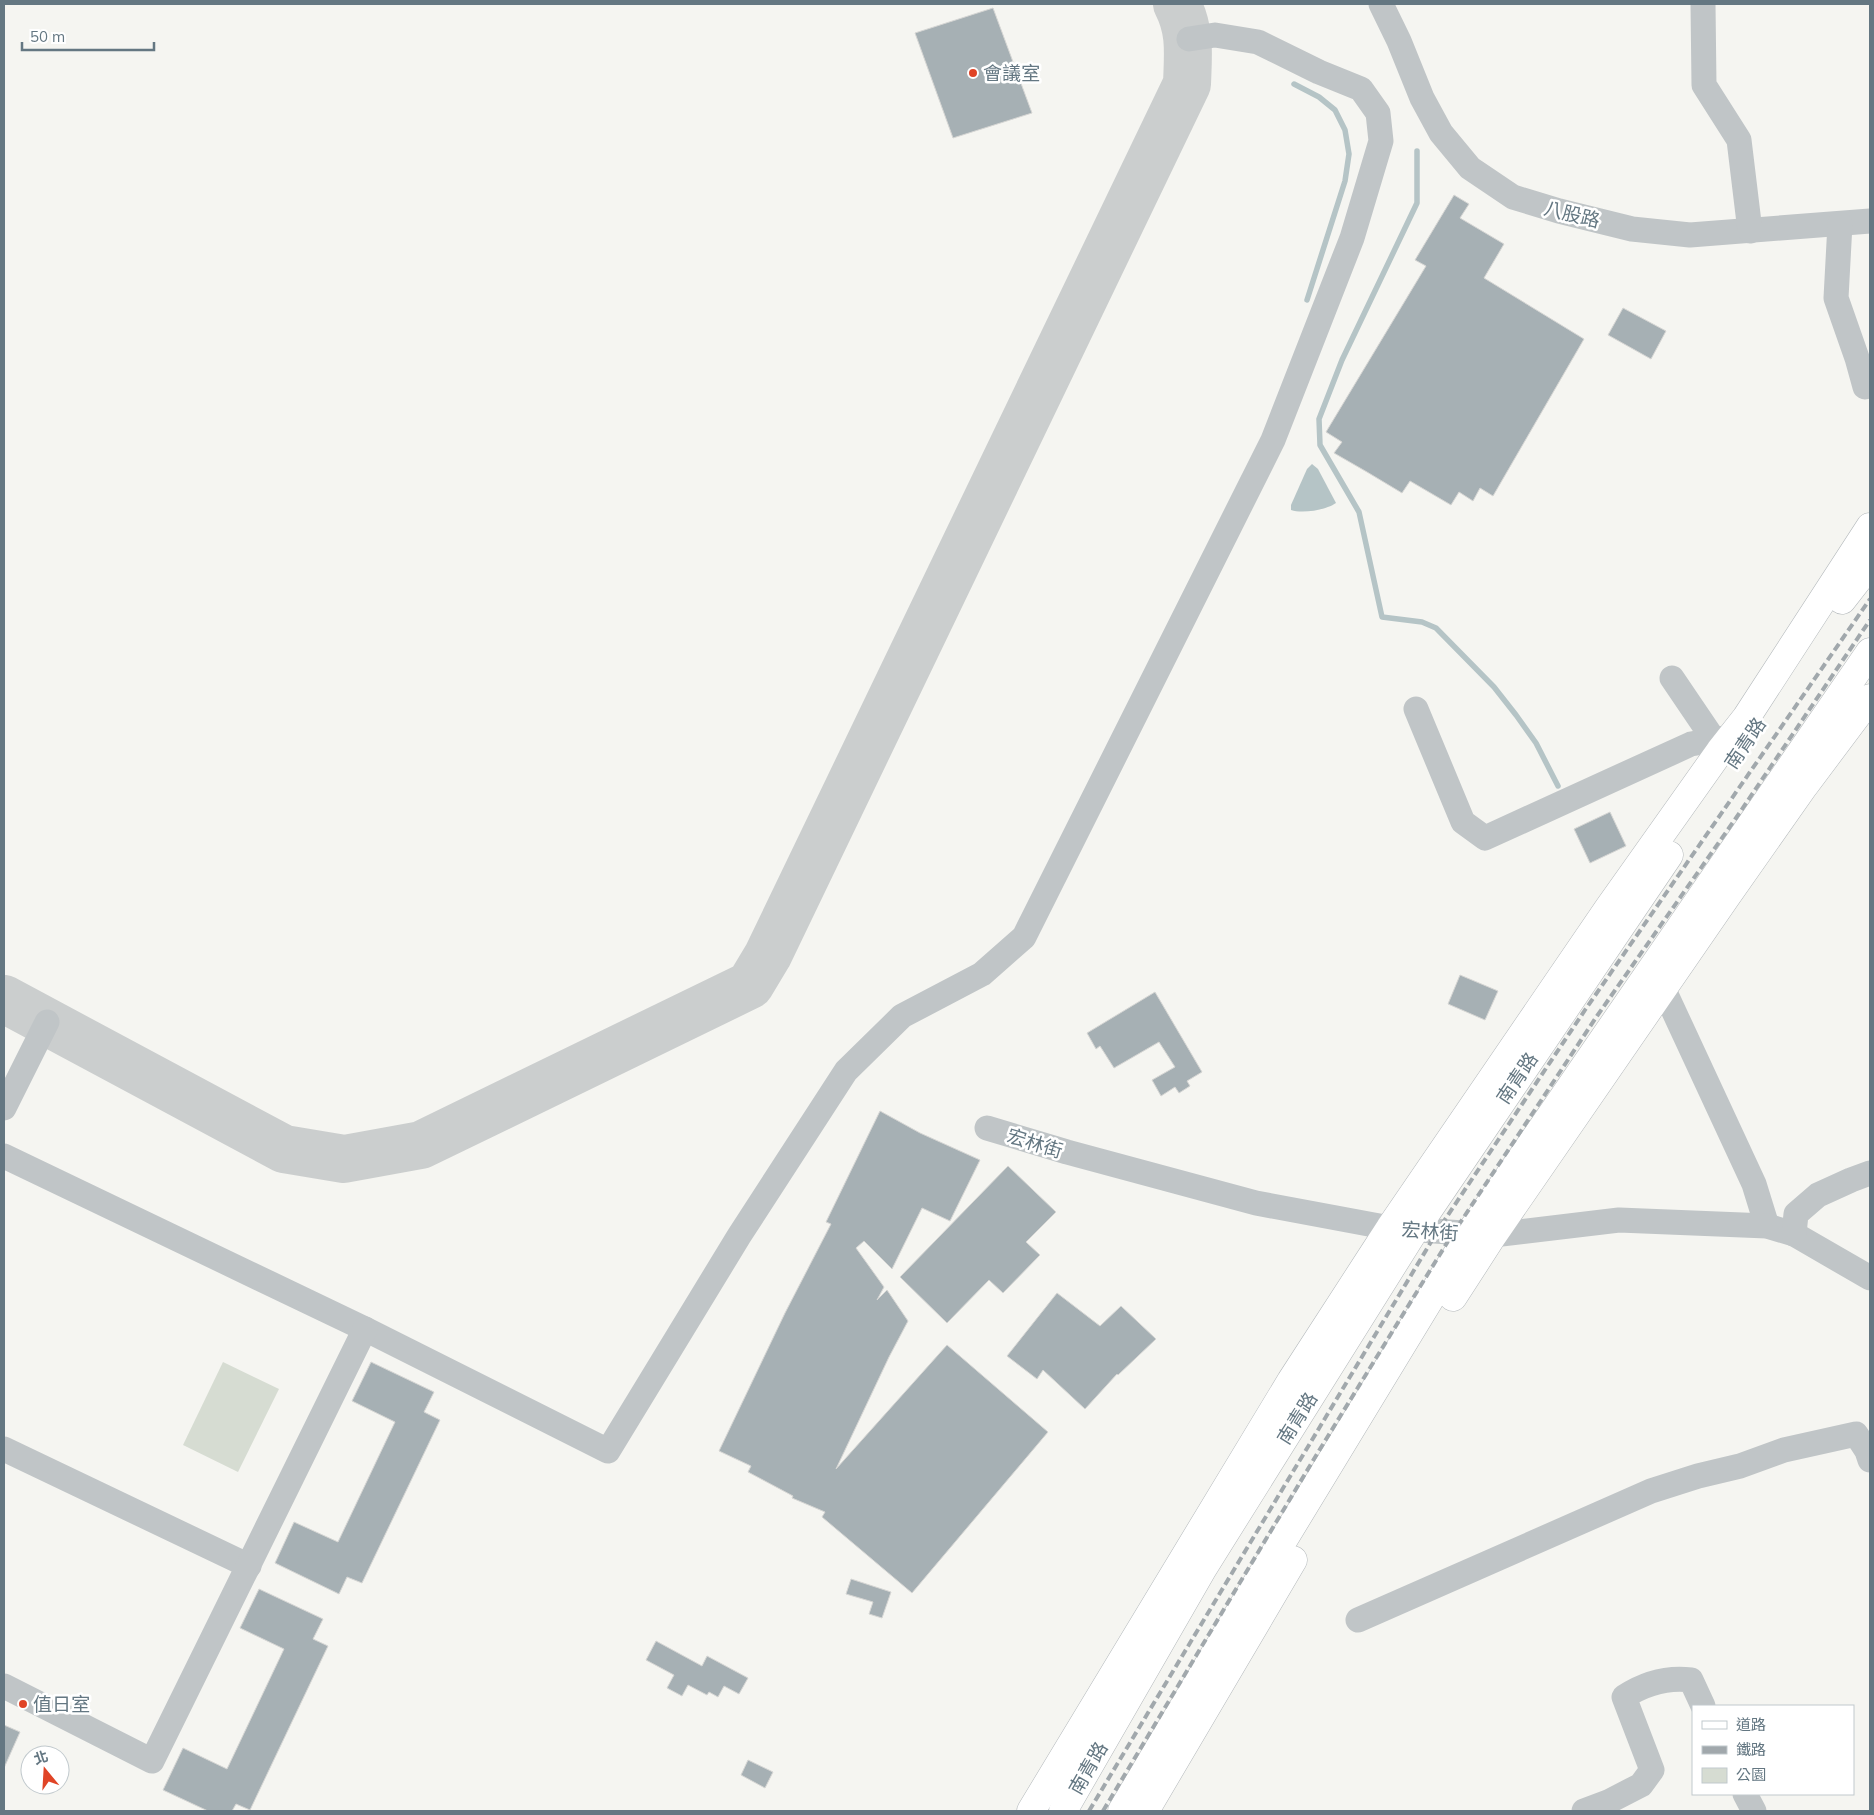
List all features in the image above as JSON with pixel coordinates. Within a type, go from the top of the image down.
[{"type":"main road","points":[[1031,1811],[1290,1381],[1402,1229],[1613,901],[1722,739],[1746,718],[1870,527]]},
{"type":"main road","name":"南青路","points":[[1783,663],[1844,596],[1870,564]]},
{"type":"main road","name":"南青路","points":[[1063,1811],[1402,1229],[1844,596]]},
{"type":"main road","points":[[1825,759],[1867,657]]},
{"type":"main road","points":[[1122,1811],[1248,1598],[1482,1234],[1867,657]]},
{"type":"main road","points":[[1146,1811],[1482,1234],[1663,988],[1804,786],[1825,759],[1867,712]]},
{"type":"main road","name":"南青路","points":[[1203,1568],[1290,1381]]},
{"type":"main road","points":[[1248,1598],[1364,1435]]},
{"type":"street","name":"八股路","points":[[1381,4],[1422,98],[1441,133],[1470,168],[1513,197],[1559,211],[1632,229],[1690,235],[1870,221]]},
{"type":"street","points":[[1703,4],[1704,85],[1739,140],[1750,231]]},
{"type":"street","points":[[4,1156],[365,1329],[608,1450],[739,1236],[846,1071],[902,1016],[982,974],[1024,937],[1273,440],[1352,238],[1381,141],[1378,113],[1361,89],[1319,72],[1258,42],[1215,35],[1189,39]]},
{"type":"street","points":[[1840,224],[1836,298],[1857,358],[1865,388]]},
{"type":"street","points":[[1672,678],[1722,739]]},
{"type":"street","points":[[1416,708],[1463,822],[1485,838],[1691,744],[1722,739]]},
{"type":"street","points":[[1663,988],[1754,1184],[1767,1226]]},
{"type":"street","points":[[4,1108],[48,1022]]},
{"type":"street","name":"宏林街","points":[[987,1128],[1067,1152],[1256,1203],[1402,1229],[1482,1234],[1619,1220],[1767,1226],[1794,1234],[1869,1270]]},
{"type":"street","points":[[1794,1234],[1796,1214],[1818,1195],[1870,1173]]},
{"type":"street","points":[[4,1686],[152,1761],[365,1329]]},
{"type":"street","points":[[1358,1620],[1652,1491],[1698,1476],[1740,1466],[1784,1450],[1856,1434],[1867,1451],[1870,1460]]},
{"type":"street","points":[[4,1449],[249,1566]]},
{"type":"street","points":[[1584,1811],[1608,1802],[1642,1785],[1652,1770],[1624,1697],[1640,1687],[1676,1678],[1691,1680],[1703,1705]]},
{"type":"street","points":[[1746,1795],[1754,1811]]},
{"type":"green space","points":[[223,1362],[279,1389],[238,1472],[183,1445]]},
{"type":"shaded area","points":[[1312,464],[1318,469],[1336,503],[1314,511],[1301,512],[1291,510],[1291,505],[1307,469]]},
{"type":"building","name":"會議室","points":[[993,8],[1032,113],[953,138],[915,33]]},
{"type":"building","points":[[1454,195],[1469,204],[1460,218],[1504,244],[1484,278],[1584,339],[1493,496],[1480,488],[1473,501],[1459,492],[1451,505],[1410,481],[1402,493],[1334,453],[1342,442],[1326,432],[1426,266],[1415,260]]},
{"type":"building","points":[[1623,308],[1666,331],[1651,359],[1608,335]]},
{"type":"building","points":[[1610,812],[1626,846],[1590,863],[1574,829]]},
{"type":"building","points":[[1460,975],[1498,991],[1485,1020],[1448,1004]]},
{"type":"building","points":[[1155,992],[1202,1072],[1187,1081],[1190,1086],[1179,1093],[1175,1087],[1161,1096],[1152,1080],[1175,1067],[1159,1042],[1114,1068],[1100,1046],[1096,1049],[1087,1033]]},
{"type":"building","points":[[880,1111],[920,1133],[980,1160],[950,1221],[922,1208],[892,1269],[864,1241],[856,1248],[884,1287],[877,1300],[887,1290],[908,1321],[836,1469],[947,1345],[1048,1432],[912,1593],[822,1517],[825,1512],[792,1498],[793,1496],[748,1472],[751,1466],[719,1451],[785,1313],[831,1224],[826,1222]]},
{"type":"building","points":[[1008,1166],[1056,1212],[1026,1242],[1040,1255],[1003,1293],[989,1280],[947,1323],[900,1277]]},
{"type":"building","points":[[1057,1293],[1100,1326],[1121,1306],[1156,1339],[1117,1374],[1085,1409],[1043,1370],[1037,1379],[1007,1356]]},
{"type":"building","points":[[371,1362],[434,1392],[424,1412],[440,1420],[362,1583],[347,1577],[339,1594],[275,1563],[294,1522],[338,1542],[395,1422],[352,1401]]},
{"type":"building","points":[[851,1579],[891,1592],[882,1618],[869,1614],[873,1602],[846,1594]]},
{"type":"building","points":[[259,1589],[323,1619],[313,1639],[328,1646],[250,1810],[236,1804],[232,1811],[208,1811],[163,1790],[183,1748],[227,1769],[284,1649],[240,1628]]},
{"type":"building","points":[[656,1641],[702,1666],[707,1656],[748,1678],[739,1694],[724,1686],[718,1697],[709,1692],[707,1695],[688,1685],[682,1696],[667,1688],[674,1675],[646,1660]]},
{"type":"building","points":[[4,1725],[20,1732],[4,1768]]},
{"type":"building","points":[[748,1760],[773,1772],[765,1788],[741,1775]]},
{"type":"waterway","points":[[1294,84],[1319,97],[1335,110],[1345,130],[1349,154],[1345,181],[1307,300]]},
{"type":"waterway","points":[[1417,151],[1417,203],[1342,360],[1319,419],[1320,445],[1359,512],[1382,617],[1422,622],[1436,628],[1494,687],[1516,715],[1536,743],[1558,786]]},
{"type":"taxiway","points":[[4,999],[284,1149],[344,1159],[421,1145],[750,985],[768,955],[1187,84],[1187,33],[1177,4]]},
{"type":"railway","points":[[1089,1811],[1440,1227],[1585,1010],[1870,599]]},
{"type":"railway","points":[[1103,1811],[1317,1454],[1450,1238],[1597,1016],[1736,818],[1870,620]]},
{"type":"place","name":"會議室","points":[[973,73]]},
{"type":"place","name":"值日室","points":[[23,1704]]}]
